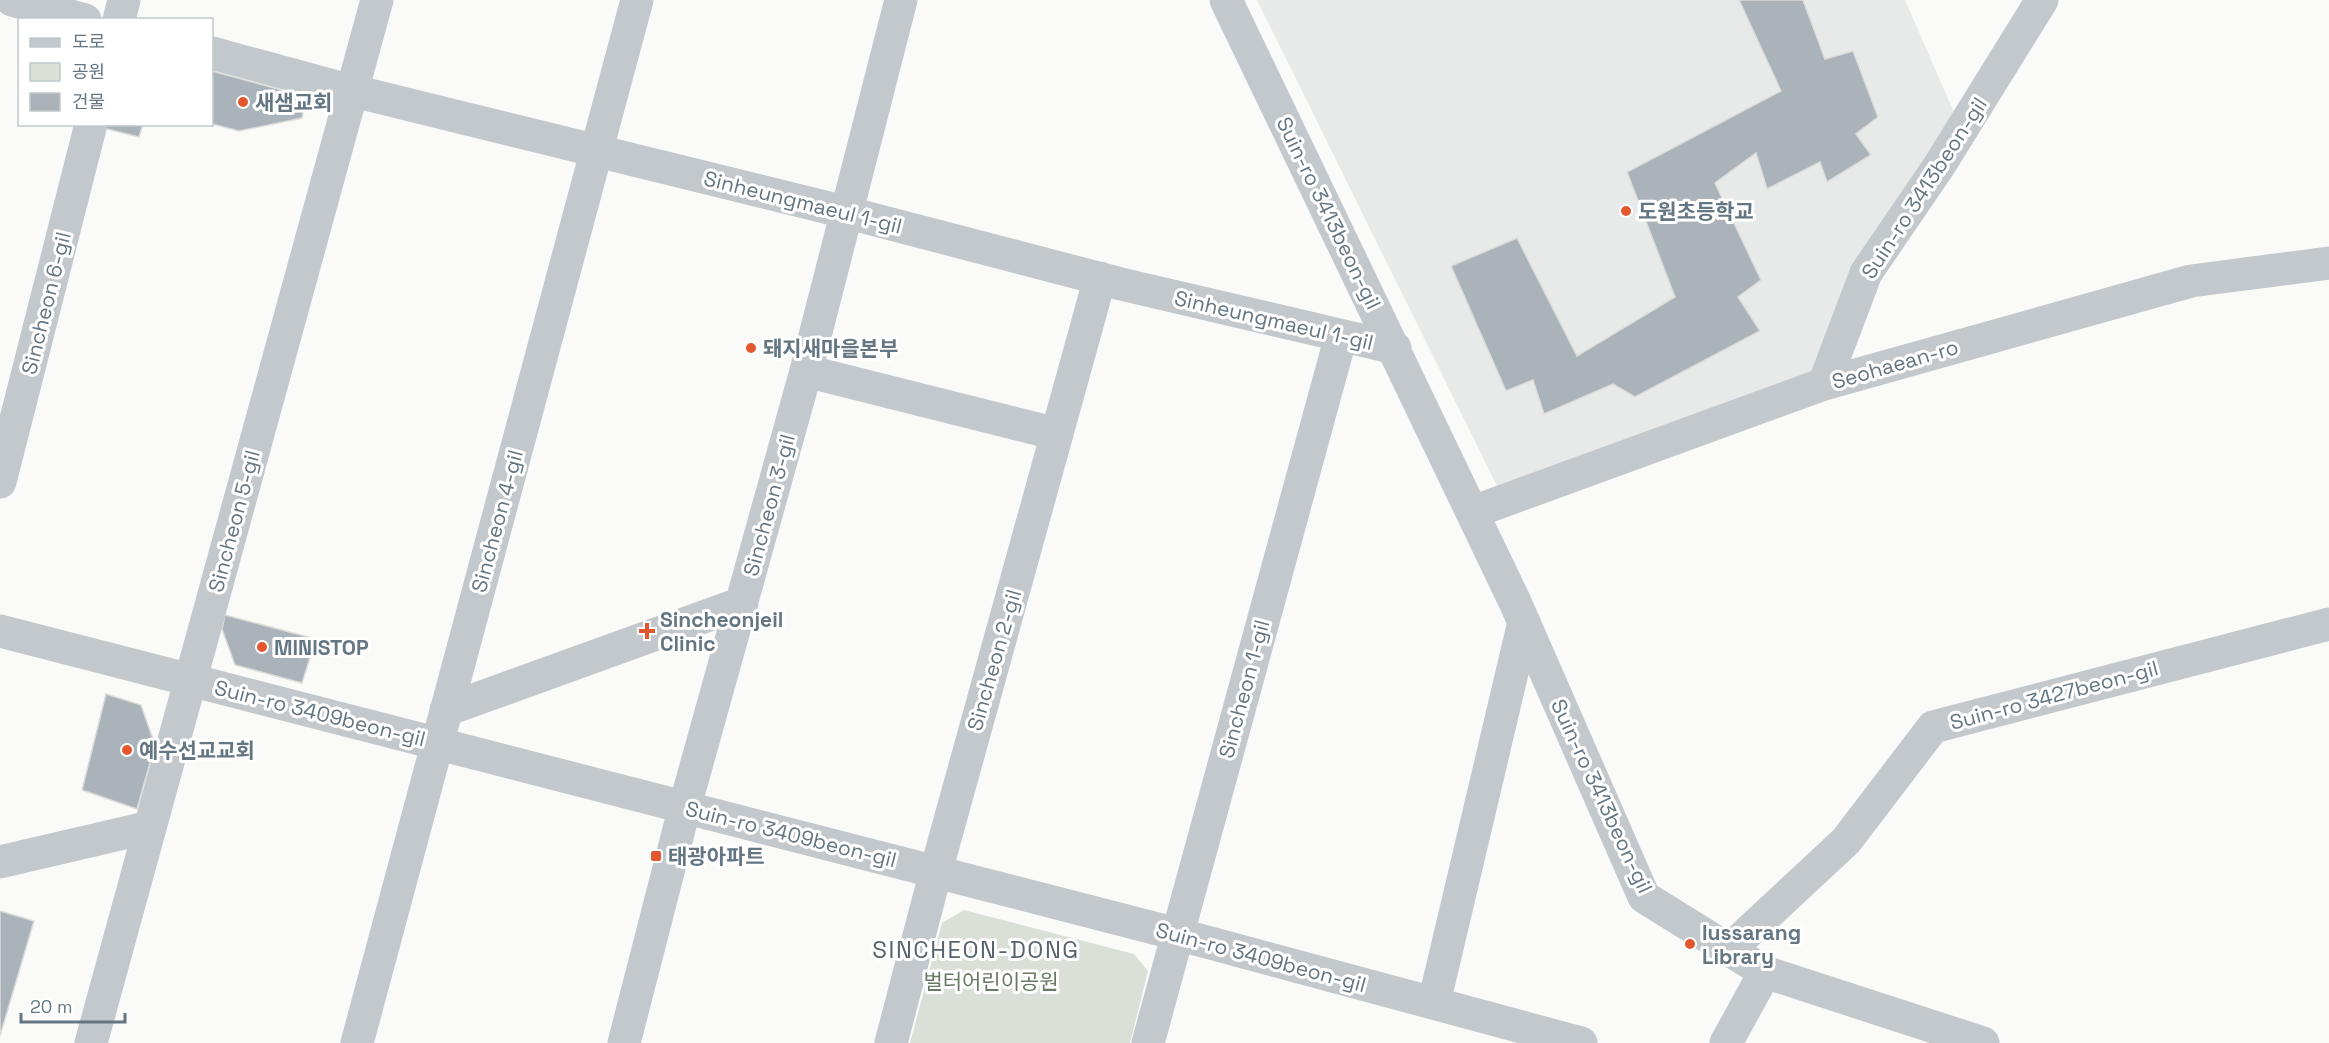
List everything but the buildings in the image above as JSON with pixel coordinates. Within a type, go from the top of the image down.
[{"type":"street","points":[[12,0],[78,18]]},
{"type":"street","points":[[119,18],[124,0]]},
{"type":"street","name":"Sincheon 5-gil","points":[[91,1043],[377,0]]},
{"type":"street","name":"Sincheon 4-gil","points":[[357,1043],[637,0]]},
{"type":"street","name":"Sincheon 3-gil","points":[[624,1043],[686,806],[806,370],[901,0]]},
{"type":"street","name":"Suin-ro 3413beon-gil","points":[[1226,0],[1473,512],[1524,622],[1644,897],[1765,972],[1983,1043]]},
{"type":"street","name":"Suin-ro 3413beon-gil","points":[[1824,384],[1866,273],[1939,166],[2042,0]]},
{"type":"street","name":"Sinheungmaeul 1-gil","points":[[213,53],[352,91],[845,212],[1100,278],[1395,348]]},
{"type":"street","name":"Sincheon 6-gil","points":[[0,482],[90,126]]},
{"type":"street","name":"Seohaean-ro","points":[[1473,512],[1824,384],[2191,281],[2329,263]]},
{"type":"street","name":"Sincheon 2-gil","points":[[891,1043],[936,871],[1100,278]]},
{"type":"street","name":"Sincheon 1-gil","points":[[1148,1043],[1341,336]]},
{"type":"street","points":[[806,370],[1057,434]]},
{"type":"street","points":[[446,710],[742,603]]},
{"type":"street","points":[[1434,1003],[1524,622]]},
{"type":"street","name":"Suin-ro 3427beon-gil","points":[[1730,949],[1846,841],[1933,727],[2329,624]]},
{"type":"street","name":"Suin-ro 3409beon-gil","points":[[0,631],[936,871],[1581,1043]]},
{"type":"street","points":[[0,862],[150,827]]},
{"type":"street","points":[[1726,1043],[1765,972]]},
{"type":"shaded area","name":"도원초등학교","points":[[1257,0],[1905,0],[1956,117],[1812,375],[1506,504]]},
{"type":"green space","name":"벌터어린이공원","points":[[964,910],[1134,954],[1148,971],[1130,1043],[910,1043],[942,923]]},
{"type":"place","name":"새샘교회","points":[[243,102]]},
{"type":"place","name":"도원초등학교","points":[[1626,211]]},
{"type":"place","name":"돼지새마을본부","points":[[751,348]]},
{"type":"place","name":"Sincheonjeil Clinic","points":[[647,631]]},
{"type":"place","name":"MINISTOP","points":[[262,647]]},
{"type":"place","name":"예수선교교회","points":[[127,750]]},
{"type":"place","name":"태광아파트","points":[[656,856]]},
{"type":"place","name":"Iussarang Library","points":[[1690,944]]},
{"type":"district","name":"SINCHEON-DONG","points":[[976,949]]}]
